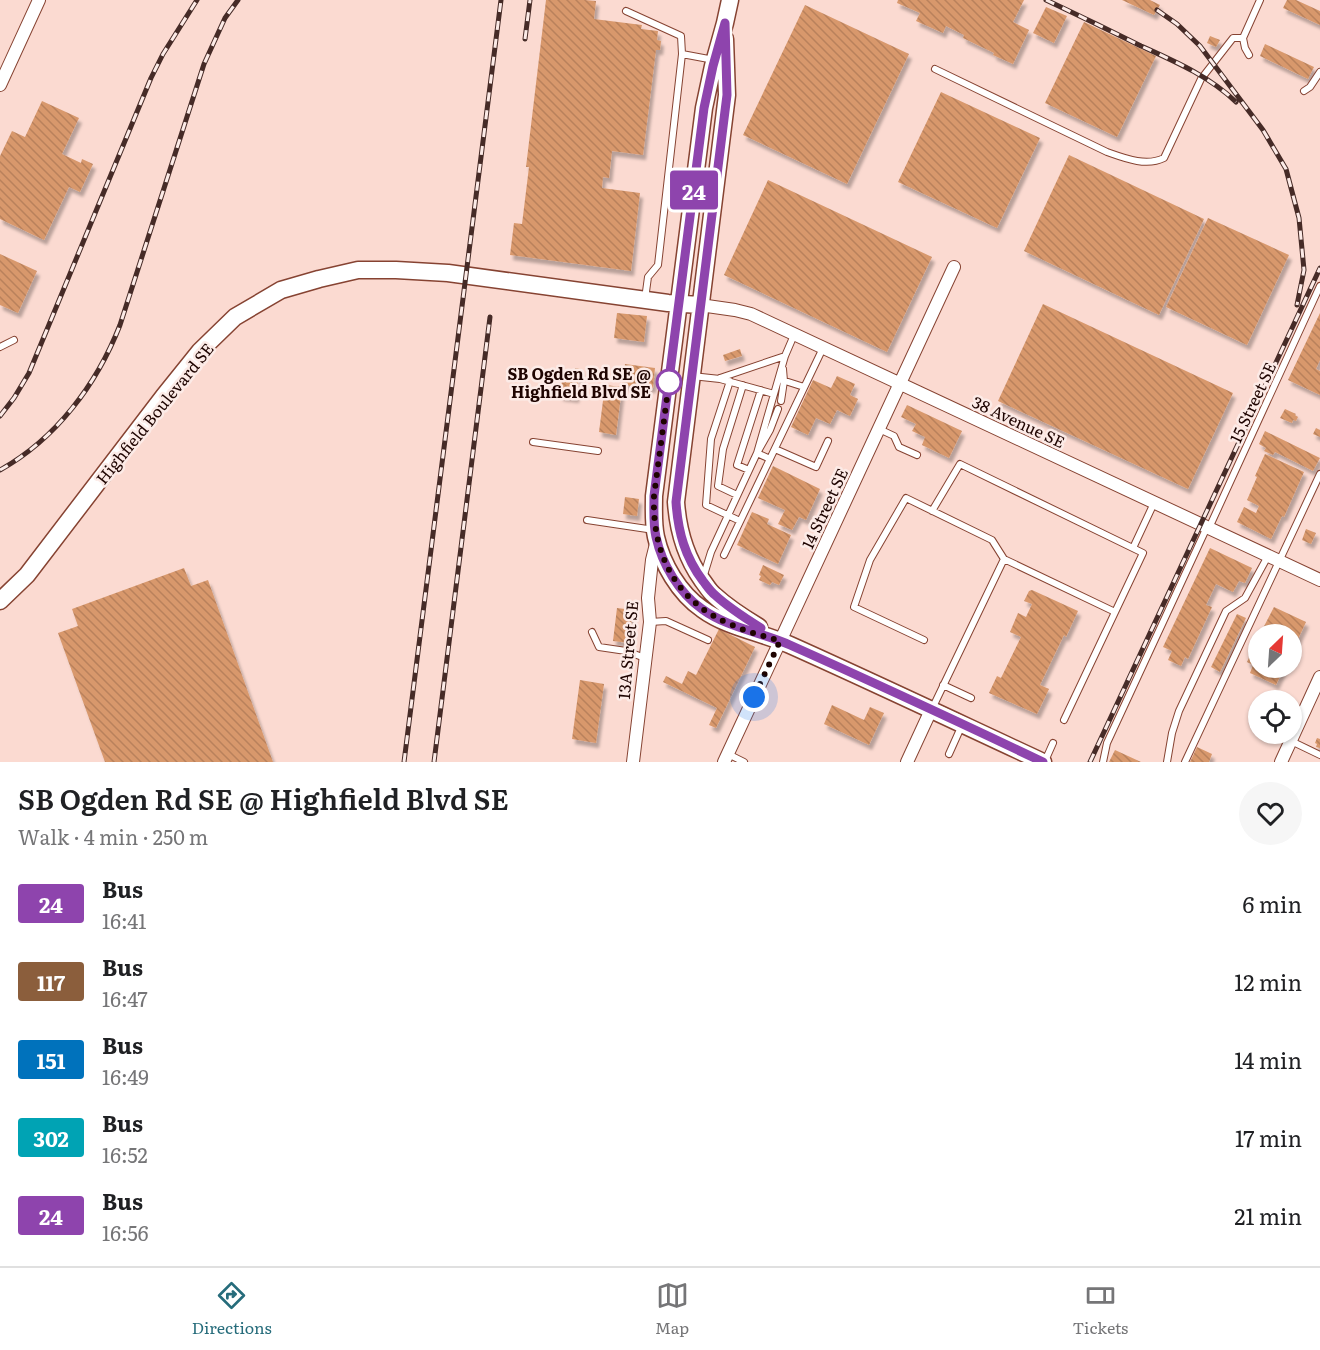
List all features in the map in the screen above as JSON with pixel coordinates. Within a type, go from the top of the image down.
[{"type":"street","points":[[0,85],[39,0]]},
{"type":"street","points":[[730,0],[704,108],[654,496],[656,535],[666,563],[680,588],[701,609],[731,625],[780,641],[1044,762]]},
{"type":"street","points":[[725,23],[727,95],[676,502],[677,521],[692,566],[713,594],[780,641]]},
{"type":"street","name":"14 Street SE","points":[[726,758],[954,267]]},
{"type":"street","name":"Highfield Boulevard SE","points":[[0,601],[27,575],[200,351],[235,317],[281,290],[358,270],[396,270],[448,273],[645,300],[700,305]]},
{"type":"street","name":"38 Avenue SE","points":[[700,305],[751,314],[1320,580]]},
{"type":"street","name":"13A Street SE","points":[[633,762],[650,622],[648,597],[656,535]]},
{"type":"street","points":[[1302,715],[1320,677]]},
{"type":"street","points":[[907,762],[931,710]]},
{"type":"street","points":[[1281,762],[1289,744]]},
{"type":"lane","points":[[1250,55],[1245,48],[1243,38],[1260,0]]},
{"type":"lane","points":[[626,11],[681,36],[682,54],[658,266],[648,278],[645,300]]},
{"type":"lane","points":[[935,69],[1107,152],[1145,162],[1158,161],[1164,158],[1201,79],[1233,38],[1243,38]]},
{"type":"lane","points":[[682,54],[714,60]]},
{"type":"lane","points":[[1304,91],[1310,87],[1320,72]]},
{"type":"lane","points":[[668,184],[694,188]]},
{"type":"lane","name":"15 Street SE","points":[[1103,762],[1107,743],[1320,286]]},
{"type":"lane","points":[[781,401],[782,365],[794,335]]},
{"type":"lane","points":[[0,347],[14,340]]},
{"type":"lane","points":[[724,555],[823,348]]},
{"type":"lane","points":[[720,379],[785,356]]},
{"type":"lane","points":[[692,375],[730,381],[774,394]]},
{"type":"lane","points":[[781,380],[804,387]]},
{"type":"lane","points":[[757,453],[774,394],[781,380]]},
{"type":"lane","points":[[730,381],[711,439],[706,505],[740,521]]},
{"type":"lane","points":[[737,495],[718,486],[723,449],[743,385]]},
{"type":"lane","points":[[749,470],[737,465],[760,390]]},
{"type":"lane","points":[[702,580],[727,515],[770,430],[778,409]]},
{"type":"lane","points":[[879,429],[894,436],[899,447],[917,455]]},
{"type":"lane","points":[[775,448],[816,467],[828,441]]},
{"type":"lane","points":[[533,442],[598,451]]},
{"type":"lane","points":[[757,453],[770,459]]},
{"type":"lane","points":[[932,511],[960,464],[1143,553],[1064,720]]},
{"type":"lane","points":[[1185,762],[1274,559],[1320,474]]},
{"type":"lane","points":[[924,640],[854,607],[870,560],[906,498],[992,540],[1004,559],[1115,612]]},
{"type":"lane","points":[[1133,548],[1154,503]]},
{"type":"lane","points":[[587,520],[656,535]]},
{"type":"lane","points":[[931,710],[1004,559]]},
{"type":"lane","points":[[1167,762],[1179,711],[1226,611],[1245,598],[1274,559]]},
{"type":"lane","points":[[650,622],[666,621],[708,640]]},
{"type":"lane","points":[[592,632],[599,647],[626,651],[645,658]]},
{"type":"lane","points":[[943,685],[971,698]]},
{"type":"lane","points":[[949,754],[963,724]]},
{"type":"lane","points":[[1044,762],[1053,743]]},
{"type":"lane","points":[[1296,744],[1320,755]]},
{"type":"lane","points":[[726,758],[744,762]]},
{"type":"building","points":[[546,0],[596,1],[594,19],[642,25],[641,29],[658,31],[657,40],[661,41],[660,50],[656,50],[643,155],[612,151],[609,178],[603,177],[602,188],[640,193],[631,271],[510,255],[514,223],[522,224],[529,167],[526,167]]},
{"type":"building","points":[[898,0],[1024,0],[1013,22],[1029,30],[1013,64],[963,38],[964,35],[946,26],[943,33],[916,21],[920,13],[897,3]]},
{"type":"building","points":[[1122,0],[1150,0],[1160,5],[1154,15]]},
{"type":"building","points":[[1287,0],[1296,0],[1320,11],[1320,25],[1283,8]]},
{"type":"building","points":[[805,5],[909,54],[847,184],[743,135]]},
{"type":"building","points":[[1046,7],[1067,16],[1054,43],[1033,33]]},
{"type":"building","points":[[1084,22],[1156,56],[1117,137],[1045,103]]},
{"type":"building","points":[[1210,36],[1220,40],[1216,47],[1207,43]]},
{"type":"building","points":[[1265,44],[1314,67],[1308,79],[1260,56]]},
{"type":"building","points":[[941,92],[1040,138],[997,228],[898,182]]},
{"type":"building","points":[[42,101],[79,118],[62,154],[81,163],[82,159],[93,164],[80,192],[69,187],[44,240],[0,219],[0,156],[12,131],[25,137]]},
{"type":"building","points":[[1069,155],[1204,219],[1159,315],[1024,251]]},
{"type":"building","points":[[768,180],[932,257],[887,352],[724,275]]},
{"type":"building","points":[[1208,218],[1289,255],[1247,345],[1166,307]]},
{"type":"building","points":[[0,254],[37,271],[18,313],[0,305]]},
{"type":"building","points":[[1043,304],[1233,393],[1188,489],[998,401]]},
{"type":"building","points":[[617,313],[647,316],[644,342],[614,338]]},
{"type":"building","points":[[1320,313],[1320,360],[1316,369],[1320,371],[1320,395],[1288,380]]},
{"type":"building","points":[[740,349],[742,356],[725,361],[723,355]]},
{"type":"building","points":[[625,364],[655,368],[653,388],[622,385]]},
{"type":"building","points":[[575,368],[581,369],[580,379],[574,378]]},
{"type":"building","points":[[837,376],[855,384],[850,395],[858,399],[850,416],[837,410],[830,424],[816,418],[808,435],[791,427],[813,380],[831,388]]},
{"type":"building","points":[[562,380],[578,382],[576,398],[560,396]]},
{"type":"building","points":[[605,385],[622,387],[616,435],[599,432]]},
{"type":"building","points":[[907,405],[962,431],[949,458],[922,445],[925,437],[912,431],[916,424],[901,417]]},
{"type":"building","points":[[1285,409],[1296,414],[1298,417],[1296,421],[1293,420],[1292,423],[1280,418]]},
{"type":"building","points":[[1316,428],[1320,430],[1320,437],[1313,434]]},
{"type":"building","points":[[1265,431],[1320,458],[1313,471],[1275,452],[1273,455],[1264,451],[1266,448],[1259,444]]},
{"type":"building","points":[[1265,454],[1304,472],[1284,517],[1282,516],[1271,539],[1237,522],[1244,507],[1256,513],[1259,506],[1247,500]]},
{"type":"building","points":[[773,466],[820,489],[806,520],[799,517],[792,530],[778,524],[785,510],[758,498]]},
{"type":"building","points":[[625,497],[639,499],[637,516],[623,514]]},
{"type":"building","points":[[752,512],[769,519],[767,524],[791,535],[778,564],[737,545]]},
{"type":"building","points":[[1306,529],[1316,533],[1311,544],[1302,540]]},
{"type":"building","points":[[1210,548],[1252,568],[1245,583],[1239,581],[1233,592],[1216,584],[1206,605],[1212,607],[1188,659],[1185,657],[1181,666],[1168,660],[1172,651],[1163,647]]},
{"type":"building","points":[[763,565],[784,575],[779,585],[772,582],[770,585],[759,580]]},
{"type":"building","points":[[184,568],[191,586],[208,580],[273,762],[105,762],[58,633],[78,626],[72,609]]},
{"type":"building","points":[[1032,590],[1078,611],[1040,685],[1049,689],[1037,714],[989,693],[997,676],[1001,678],[1021,637],[1010,632],[1018,613],[1026,617],[1032,604],[1024,601],[1029,591]]},
{"type":"building","points":[[1274,607],[1306,622],[1302,631],[1302,624],[1265,624]]},
{"type":"building","points":[[617,608],[633,610],[629,643],[613,641]]},
{"type":"building","points":[[1237,614],[1246,618],[1220,672],[1211,667]]},
{"type":"building","points":[[719,629],[755,647],[716,728],[709,725],[717,708],[663,682],[666,676],[682,684],[688,671],[696,675]]},
{"type":"building","points":[[1261,678],[1279,678],[1276,685]]},
{"type":"building","points":[[580,680],[604,684],[596,743],[572,739]]},
{"type":"building","points":[[832,705],[864,720],[870,707],[884,713],[869,745],[824,724]]},
{"type":"building","points":[[1317,738],[1320,739],[1320,748],[1316,747]]},
{"type":"building","points":[[1197,747],[1212,754],[1209,762],[1190,762]]},
{"type":"building","points":[[1115,750],[1141,762],[1109,762]]},
{"type":"railway","points":[[0,416],[29,373],[151,78],[163,54],[197,0]]},
{"type":"railway","points":[[0,470],[39,443],[57,426],[87,389],[111,347],[204,64],[225,18],[238,0]]},
{"type":"railway","points":[[404,762],[501,0]]},
{"type":"railway","points":[[525,39],[530,0]]},
{"type":"railway","points":[[1046,0],[1191,70],[1214,84],[1236,102]]},
{"type":"railway","points":[[1157,10],[1177,24],[1200,46],[1263,130],[1286,169],[1299,218],[1304,270],[1297,305]]},
{"type":"railway","points":[[1090,762],[1320,268]]},
{"type":"railway","points":[[434,762],[490,317]]},
{"type":"bus line","name":"24","points":[[761,628],[713,594],[692,566],[677,521],[676,502],[727,95],[725,23],[704,108],[654,496],[655,530],[666,563],[680,588],[701,609],[731,625],[791,645],[1043,762]]},
{"type":"place","name":"SB Ogden Rd SE @ Highfield Blvd SE","points":[[669,382]]},
{"type":"route","points":[[669,382],[670,375],[654,496],[657,540],[666,563],[680,588],[701,609],[731,625],[780,641],[754,697]]}]
